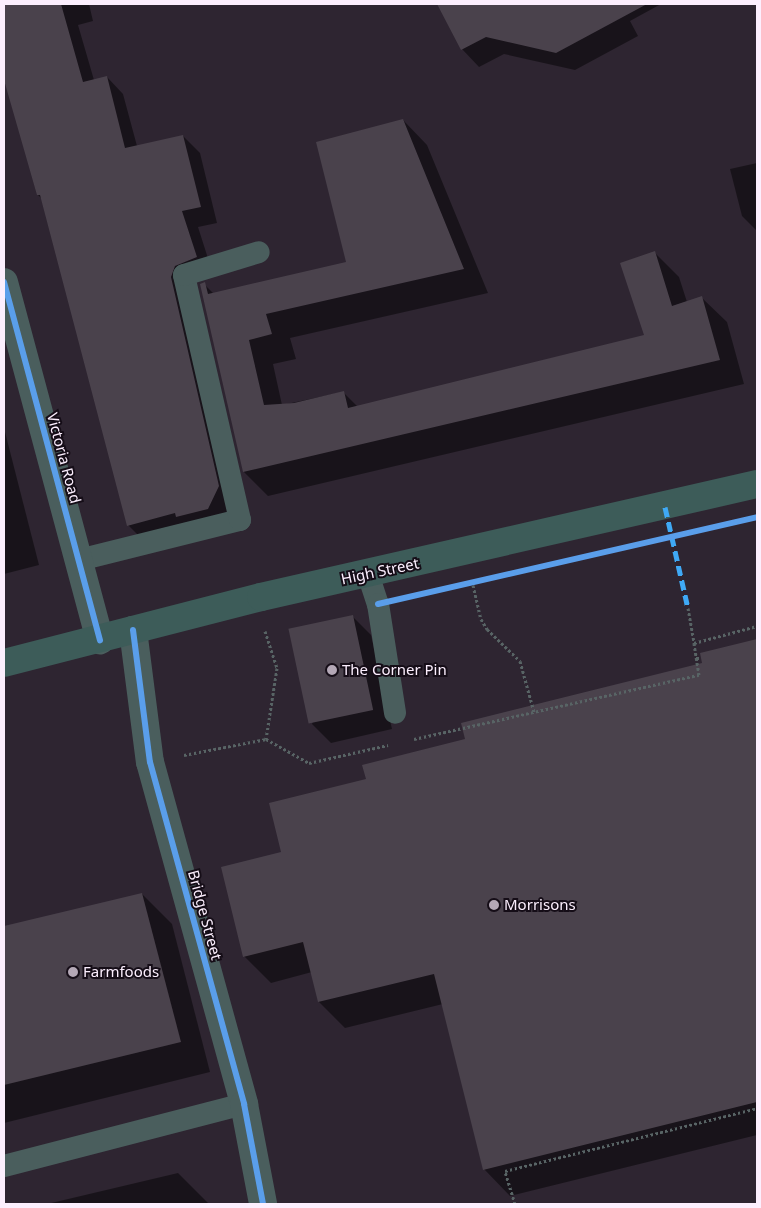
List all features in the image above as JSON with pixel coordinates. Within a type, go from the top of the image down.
[{"type":"main road","name":"High Street","points":[[4,663],[100,640],[261,597],[467,552],[757,484]]},
{"type":"street","name":"Victoria Road","points":[[4,282],[100,640]]},
{"type":"street","name":"Bridge Street","points":[[133,630],[150,762],[244,1104],[263,1204]]},
{"type":"lane","points":[[79,560],[240,520],[184,275],[259,252]]},
{"type":"lane","points":[[368,574],[378,604],[395,713]]},
{"type":"lane","points":[[4,1166],[244,1104]]},
{"type":"path","points":[[467,552],[481,619],[487,629],[520,661],[534,712]]},
{"type":"path","points":[[463,585],[482,581]]},
{"type":"path","points":[[261,597],[266,641],[277,668],[266,739]]},
{"type":"path","points":[[405,741],[699,674],[688,608]]},
{"type":"path","points":[[694,644],[757,626]]},
{"type":"path","points":[[696,658],[701,658]]},
{"type":"path","points":[[150,762],[266,739],[309,763],[395,744]]},
{"type":"path","points":[[515,1204],[505,1171],[757,1108]]},
{"type":"building","points":[[4,4],[61,4],[83,82],[107,76],[125,148],[183,135],[201,207],[182,211],[197,257],[175,266],[171,277],[219,486],[208,509],[176,517],[175,513],[127,526],[40,195],[37,195],[4,80]]},
{"type":"building","points":[[437,4],[647,4],[556,53],[486,37],[461,50]]},
{"type":"building","points":[[403,119],[464,269],[266,314],[272,334],[249,340],[264,405],[294,403],[344,391],[348,408],[644,335],[620,263],[655,251],[672,306],[702,296],[720,360],[243,472],[200,284],[205,282],[208,294],[346,262],[316,142]]},
{"type":"building","name":"The Corner Pin","points":[[353,615],[373,710],[309,724],[288,629]]},
{"type":"building","name":"Morrisons","points":[[757,639],[757,1102],[483,1170],[434,974],[318,1002],[303,942],[243,957],[221,867],[281,852],[269,803],[366,779],[362,765],[465,739],[461,723],[702,663],[700,653]]},
{"type":"building","points":[[142,893],[181,1042],[4,1085],[4,926]]},
{"type":"marked path","points":[[665,507],[688,608]]},
{"type":"cycle path","points":[[4,282],[100,640]]},
{"type":"cycle path","points":[[378,604],[757,517]]},
{"type":"cycle path","points":[[133,630],[150,762],[244,1104],[263,1204]]},
{"type":"place","name":"The Corner Pin","points":[[332,670]]},
{"type":"place","name":"Morrisons","points":[[494,905]]},
{"type":"place","name":"Farmfoods","points":[[73,972]]}]
